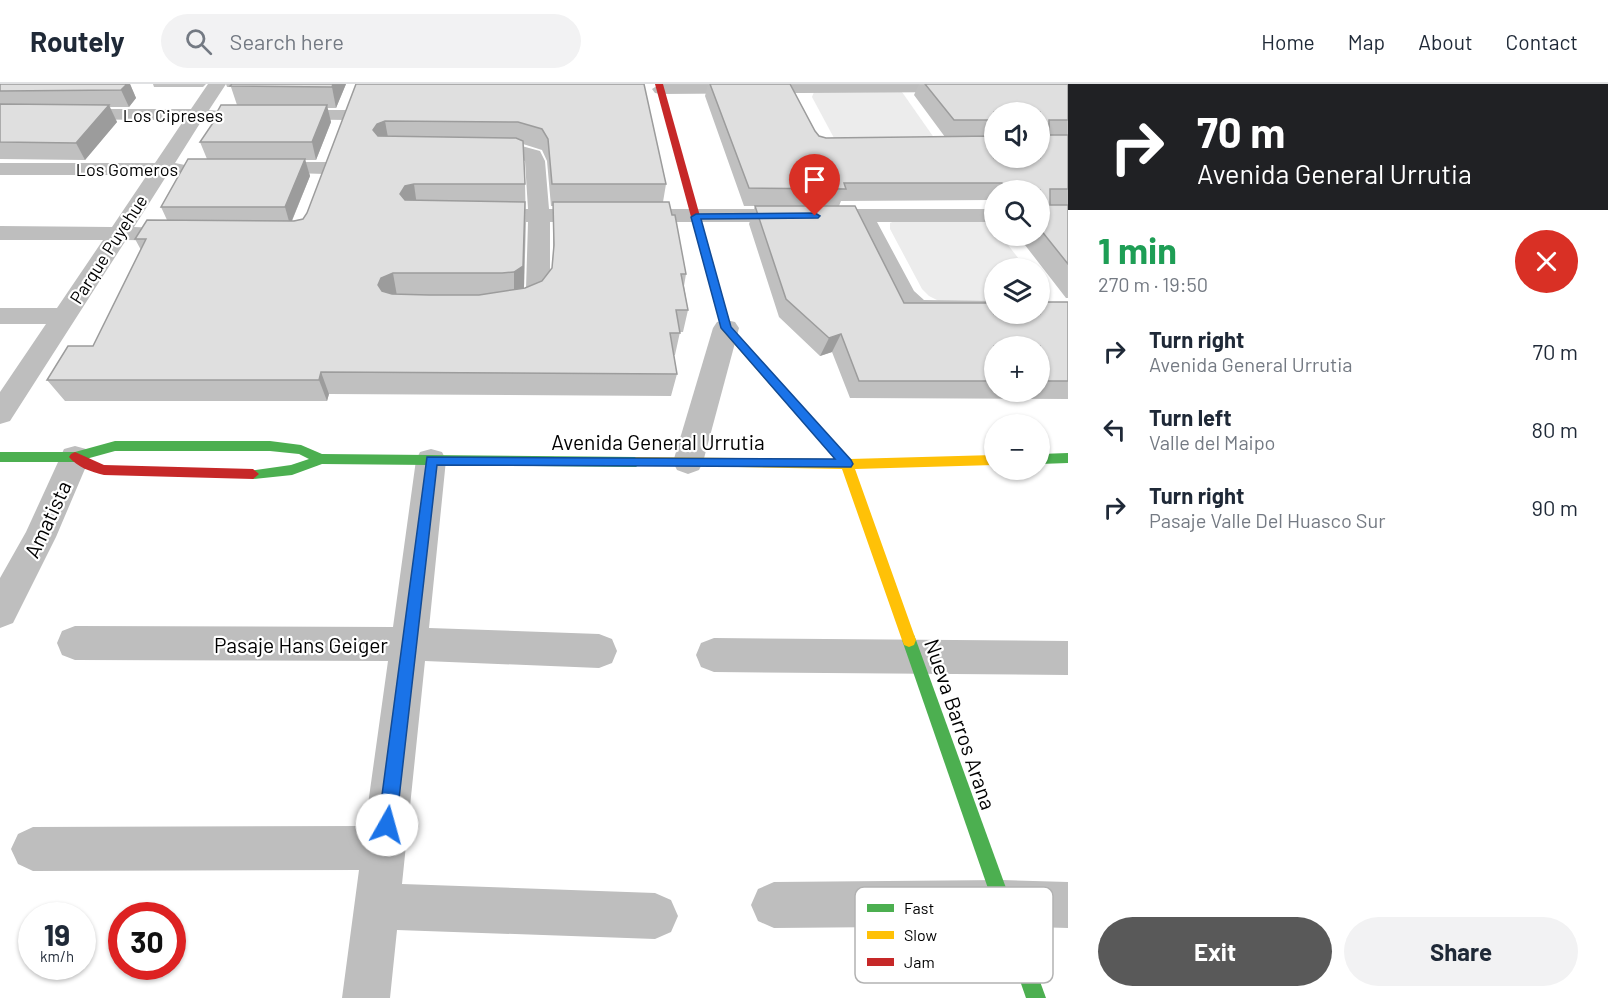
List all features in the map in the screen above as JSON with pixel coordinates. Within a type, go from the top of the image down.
[{"type":"street","name":"Parque Puyehue","points":[[0,414],[217,84]]},
{"type":"street","points":[[846,464],[726,328],[660,86],[985,87]]},
{"type":"street","points":[[790,88],[801,108]]},
{"type":"street","points":[[318,190],[353,94]]},
{"type":"street","name":"Los Cipreses","points":[[0,114],[231,115]]},
{"type":"street","points":[[265,115],[346,114]]},
{"type":"street","points":[[459,151],[518,151],[533,155],[539,216],[538,289],[535,295],[519,304],[480,306]]},
{"type":"street","points":[[244,168],[326,168]]},
{"type":"street","name":"Los Gomeros","points":[[0,169],[197,169]]},
{"type":"street","points":[[461,216],[984,216]]},
{"type":"street","points":[[863,216],[908,300],[922,308],[984,309]]},
{"type":"street","points":[[0,233],[199,234]]},
{"type":"street","points":[[0,316],[65,316]]},
{"type":"street","points":[[688,462],[726,328]]},
{"type":"street","name":"Avenida General Urrutia","points":[[0,457],[75,457],[115,446],[260,446],[301,450],[321,459]]},
{"type":"street","name":"Avenida General Urrutia","points":[[75,457],[92,467],[104,470],[263,474],[292,471],[321,459],[846,464],[984,460]]},
{"type":"street","name":"Amatista","points":[[0,612],[40,537],[75,457]]},
{"type":"street","points":[[1050,459],[1068,458]]},
{"type":"street","points":[[366,998],[431,460]]},
{"type":"street","name":"Nueva Barros Arana","points":[[846,464],[996,887]]},
{"type":"street","name":"Pasaje Hans Geiger","points":[[75,643],[409,644],[599,651]]},
{"type":"street","points":[[714,655],[1068,658]]},
{"type":"street","points":[[33,849],[384,848]]},
{"type":"street","points":[[774,905],[855,904]]},
{"type":"street","points":[[1053,904],[1068,904]]},
{"type":"street","points":[[378,906],[655,916]]},
{"type":"street","name":"Nueva Barros Arana","points":[[1031,983],[1036,998]]},
{"type":"shaded area","points":[[814,92],[902,92],[937,142],[834,138],[812,97]]},
{"type":"shaded area","points":[[895,221],[984,222],[984,246],[1009,246],[1018,258],[984,258],[984,303],[941,302],[929,296],[922,289],[890,229],[890,223]]},
{"type":"building","points":[[0,84],[127,84],[121,90],[0,91]]},
{"type":"building","points":[[232,84],[333,84],[332,87],[230,86]]},
{"type":"building","points":[[356,84],[644,84],[666,184],[552,184],[548,139],[542,129],[518,122],[385,121],[377,124],[373,130],[378,136],[516,138],[523,141],[525,184],[414,184],[405,186],[400,194],[405,200],[525,202],[523,266],[514,272],[502,273],[393,273],[381,278],[378,285],[382,291],[392,294],[429,295],[479,295],[525,288],[542,281],[552,268],[553,202],[669,202],[672,215],[675,215],[686,274],[681,274],[688,310],[676,310],[680,333],[670,333],[677,374],[321,372],[319,380],[47,380],[68,346],[93,346],[146,239],[135,239],[147,220],[294,221],[303,219]]},
{"type":"building","points":[[710,84],[790,84],[815,131],[819,136],[826,138],[984,136],[984,168],[1050,168],[1050,135],[1068,135],[1068,189],[1050,189],[1050,180],[984,180],[984,183],[844,183],[846,189],[749,188]]},
{"type":"building","points":[[925,84],[1068,84],[1068,120],[1050,120],[1050,102],[984,102],[984,120],[954,120]]},
{"type":"building","points":[[0,104],[109,105],[76,143],[0,142]]},
{"type":"building","points":[[221,105],[327,105],[312,142],[200,142],[219,114],[216,114]]},
{"type":"building","points":[[188,159],[305,159],[285,207],[161,207]]},
{"type":"building","points":[[1050,205],[1068,205],[1068,264],[1050,242]]},
{"type":"building","points":[[755,206],[855,206],[904,303],[984,303],[984,324],[1050,324],[1050,302],[1068,302],[1068,381],[1050,381],[1050,336],[984,336],[984,381],[859,381],[841,334],[829,338],[786,299]]},
{"type":"traffic: fast","points":[[0,457],[75,457],[115,446],[270,446],[301,450],[321,459]]},
{"type":"traffic: fast","points":[[1050,459],[1068,458]]},
{"type":"traffic: fast","points":[[253,474],[292,470],[321,459],[636,462]]},
{"type":"traffic: fast","points":[[909,640],[997,887]]},
{"type":"traffic: fast","points":[[1031,983],[1036,998]]},
{"type":"traffic: slow","points":[[721,309],[726,328],[847,464],[909,640]]},
{"type":"traffic: slow","points":[[636,462],[847,464],[984,460]]},
{"type":"traffic: jam","points":[[659,84],[721,309]]},
{"type":"traffic: jam","points":[[75,457],[92,467],[104,470],[253,474]]},
{"type":"route","points":[[387,825],[431,460],[846,464],[726,328],[696,217],[815,216]]}]
